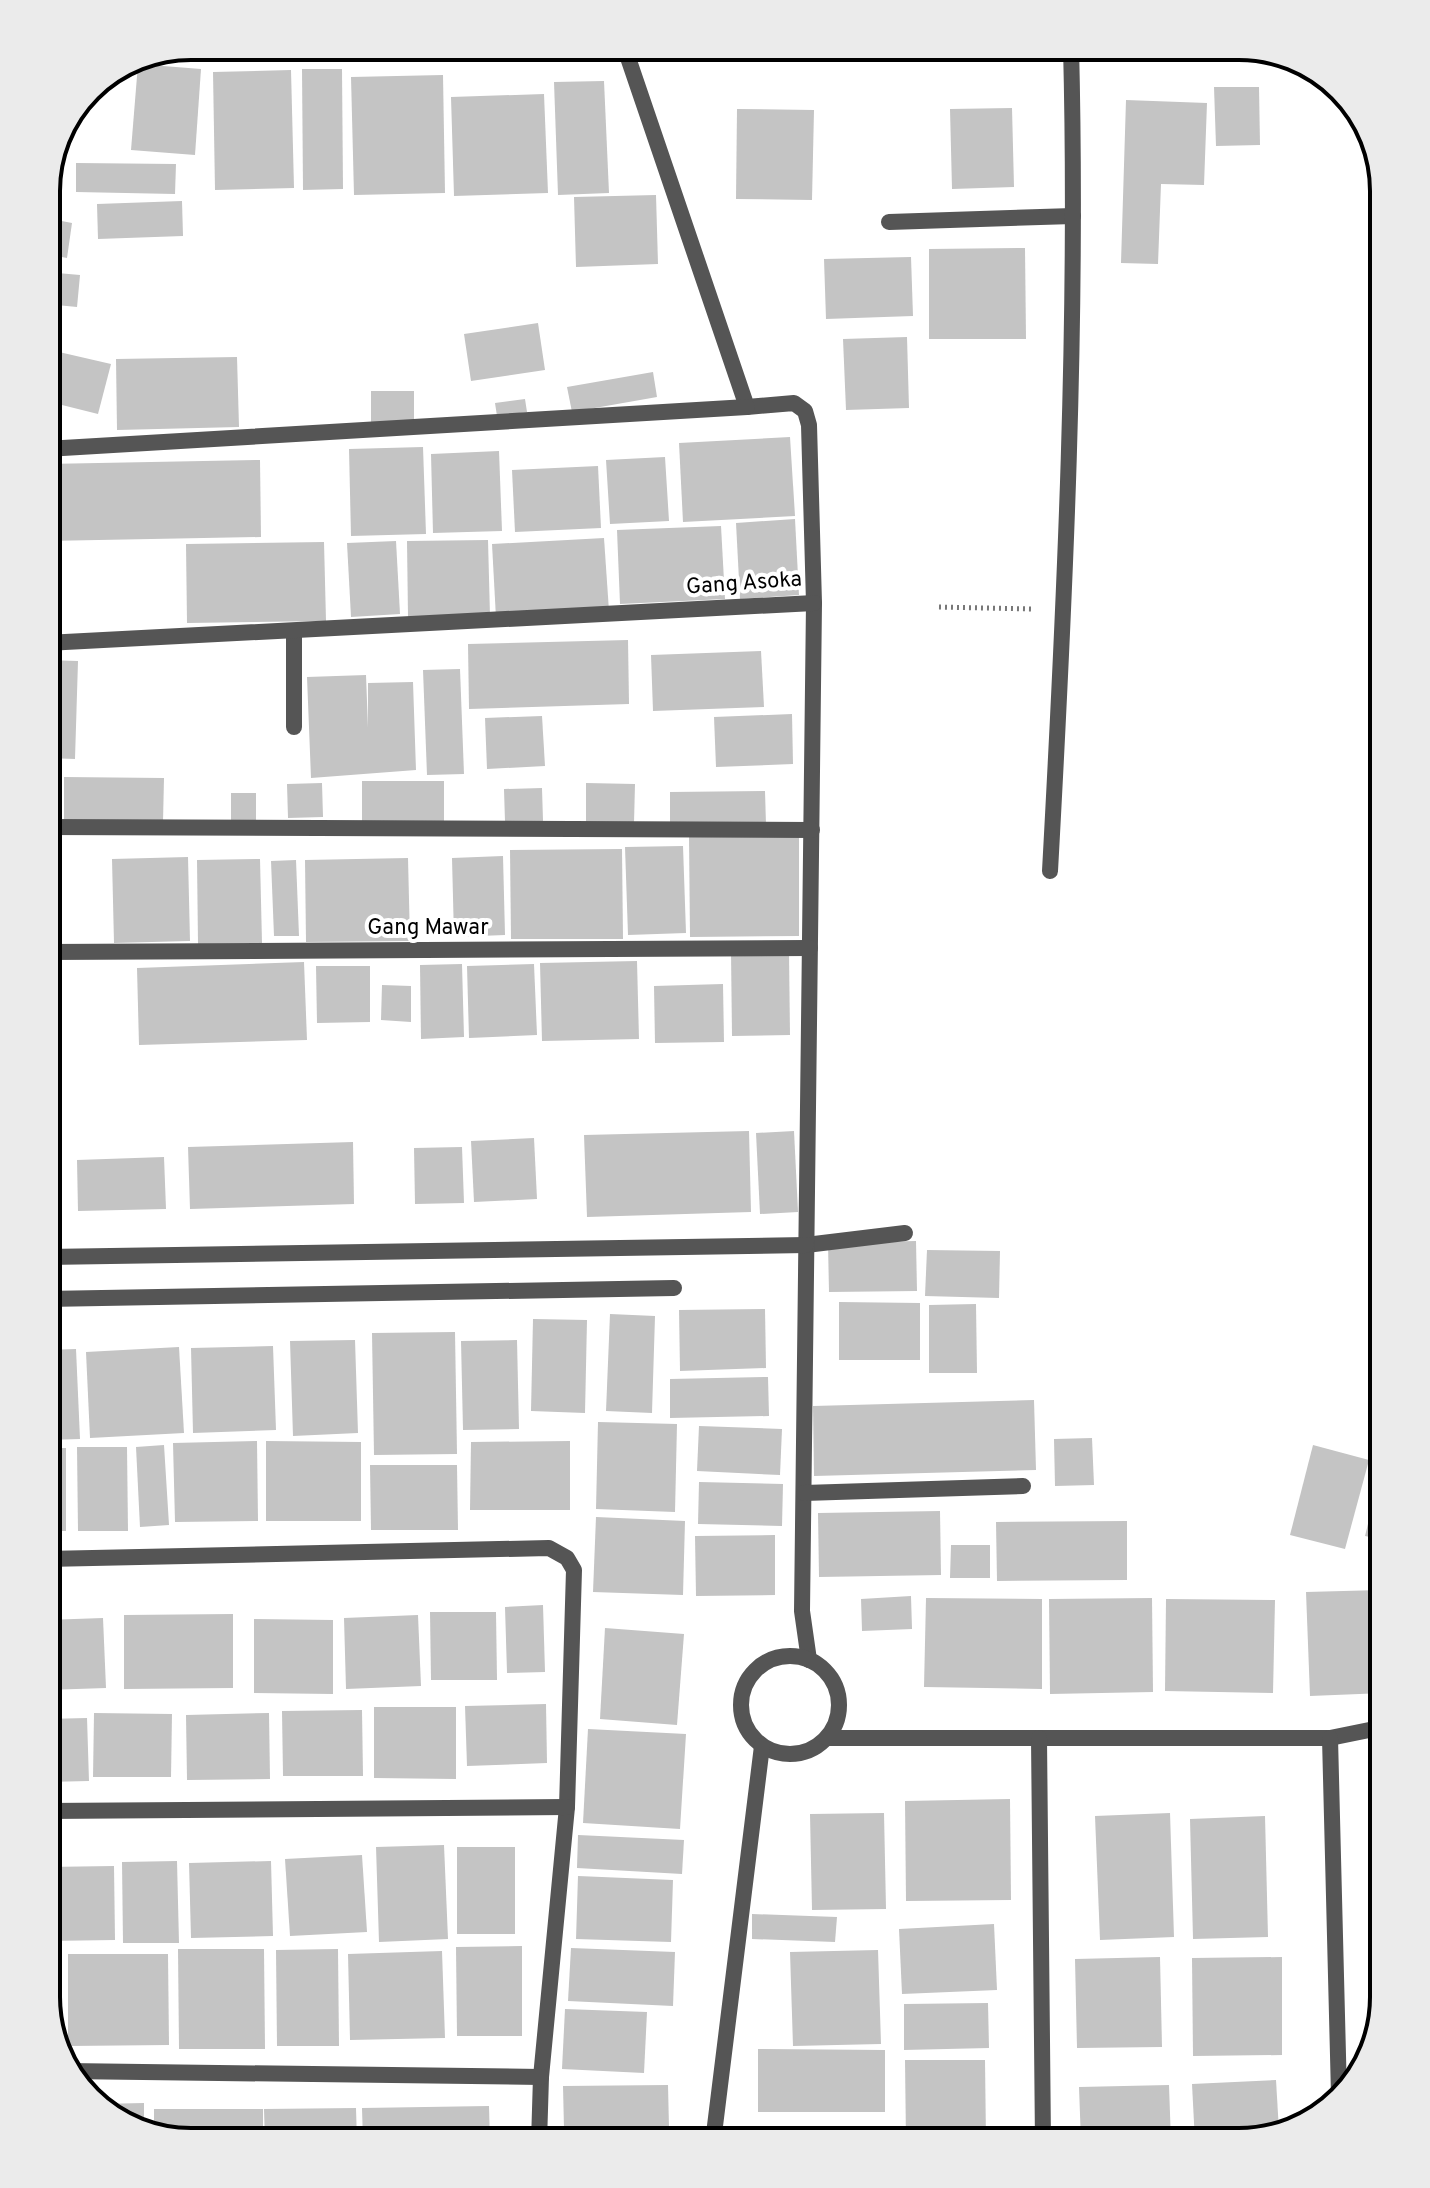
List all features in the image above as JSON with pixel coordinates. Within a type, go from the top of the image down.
[{"type":"street","points":[[60,448],[747,407],[629,60]]},
{"type":"street","points":[[1050,871],[1064,609],[1073,216],[1071,60]]},
{"type":"street","points":[[889,222],[1073,216]]},
{"type":"street","name":"Gang Asoka","points":[[60,642],[814,603],[809,425],[805,411],[794,403],[747,407]]},
{"type":"street","points":[[809,1660],[802,1611],[814,603]]},
{"type":"street","points":[[294,632],[294,727]]},
{"type":"street","points":[[60,827],[812,830]]},
{"type":"street","name":"Gang Mawar","points":[[60,952],[810,948]]},
{"type":"street","points":[[60,1257],[806,1245],[905,1233]]},
{"type":"street","points":[[60,1299],[674,1288]]},
{"type":"street","points":[[804,1493],[1023,1486]]},
{"type":"street","points":[[60,1559],[549,1548],[567,1558],[574,1570],[567,1807],[541,2077],[539,2128]]},
{"type":"street","points":[[790,1656],[809,1660],[828,1673],[839,1694],[839,1718],[827,1738],[816,1747],[788,1755],[762,1746],[742,1719],[741,1701],[746,1684],[757,1669],[772,1659],[790,1656]]},
{"type":"street","points":[[827,1738],[1330,1738],[1370,1730]]},
{"type":"street","points":[[1039,1738],[1043,2128]]},
{"type":"street","points":[[1330,1738],[1339,2082]]},
{"type":"street","points":[[715,2128],[762,1746]]},
{"type":"street","points":[[60,1811],[567,1807]]},
{"type":"street","points":[[84,2071],[541,2077]]},
{"type":"path","points":[[939,607],[1064,609]]},
{"type":"building","points":[[157,65],[201,69],[195,155],[131,150],[137,72]]},
{"type":"building","points":[[302,69],[342,69],[343,189],[303,190]]},
{"type":"building","points":[[291,70],[294,188],[215,190],[213,72]]},
{"type":"building","points":[[443,75],[445,193],[354,195],[351,77]]},
{"type":"building","points":[[604,81],[609,193],[558,195],[554,82]]},
{"type":"building","points":[[1214,87],[1259,87],[1260,145],[1216,146]]},
{"type":"building","points":[[544,94],[548,193],[454,196],[451,97]]},
{"type":"building","points":[[1126,100],[1207,103],[1204,185],[1161,184],[1158,264],[1121,263]]},
{"type":"building","points":[[1012,108],[1014,187],[952,189],[950,109]]},
{"type":"building","points":[[737,109],[814,110],[812,200],[736,199]]},
{"type":"building","points":[[76,163],[176,164],[175,194],[76,192]]},
{"type":"building","points":[[656,195],[658,264],[576,267],[574,197]]},
{"type":"building","points":[[182,201],[183,236],[98,239],[97,204]]},
{"type":"building","points":[[60,221],[72,223],[67,258],[60,257]]},
{"type":"building","points":[[1025,248],[1026,339],[929,339],[929,249]]},
{"type":"building","points":[[911,257],[913,316],[826,319],[824,259]]},
{"type":"building","points":[[60,273],[80,275],[77,307],[60,305]]},
{"type":"building","points":[[538,323],[545,370],[471,381],[464,334]]},
{"type":"building","points":[[907,337],[909,408],[846,410],[843,339]]},
{"type":"building","points":[[60,352],[111,364],[98,414],[60,404]]},
{"type":"building","points":[[237,357],[239,427],[117,430],[116,359]]},
{"type":"building","points":[[653,372],[657,397],[572,412],[567,387]]},
{"type":"building","points":[[371,391],[414,391],[414,422],[371,422]]},
{"type":"building","points":[[525,399],[527,412],[497,416],[495,403]]},
{"type":"building","points":[[790,437],[795,516],[683,522],[679,443]]},
{"type":"building","points":[[423,447],[426,534],[351,536],[349,449]]},
{"type":"building","points":[[499,451],[502,531],[433,533],[431,454]]},
{"type":"building","points":[[665,457],[669,521],[610,524],[606,460]]},
{"type":"building","points":[[260,460],[261,537],[60,541],[60,464]]},
{"type":"building","points":[[598,466],[601,528],[515,532],[512,470]]},
{"type":"building","points":[[795,519],[799,595],[740,599],[736,523]]},
{"type":"building","points":[[721,526],[725,599],[620,604],[617,530]]},
{"type":"building","points":[[604,538],[609,611],[496,618],[492,544]]},
{"type":"building","points":[[488,540],[490,616],[408,617],[407,541]]},
{"type":"building","points":[[396,541],[400,614],[351,617],[347,543]]},
{"type":"building","points":[[324,542],[326,621],[187,623],[186,544]]},
{"type":"building","points":[[628,640],[629,704],[469,709],[468,644]]},
{"type":"building","points":[[761,651],[764,707],[653,711],[651,655]]},
{"type":"building","points":[[60,660],[78,661],[75,759],[60,758]]},
{"type":"building","points":[[460,669],[464,774],[427,775],[423,670]]},
{"type":"building","points":[[366,675],[368,728],[368,683],[413,682],[416,770],[311,778],[307,677]]},
{"type":"building","points":[[792,714],[793,764],[716,767],[714,717]]},
{"type":"building","points":[[542,716],[545,766],[487,769],[485,718]]},
{"type":"building","points":[[64,777],[164,778],[163,822],[64,821]]},
{"type":"building","points":[[362,781],[444,781],[444,821],[362,822]]},
{"type":"building","points":[[322,783],[323,817],[288,818],[287,784]]},
{"type":"building","points":[[586,783],[635,784],[634,823],[586,823]]},
{"type":"building","points":[[542,788],[543,821],[505,822],[504,789]]},
{"type":"building","points":[[765,791],[766,825],[670,826],[670,792]]},
{"type":"building","points":[[231,793],[256,793],[256,822],[231,822]]},
{"type":"building","points":[[799,836],[799,936],[690,937],[689,837]]},
{"type":"building","points":[[683,846],[686,933],[628,935],[625,847]]},
{"type":"building","points":[[622,849],[623,939],[511,939],[510,850]]},
{"type":"building","points":[[503,856],[505,935],[454,937],[452,858]]},
{"type":"building","points":[[188,857],[190,941],[114,943],[112,859]]},
{"type":"building","points":[[408,858],[410,941],[306,942],[305,860]]},
{"type":"building","points":[[260,859],[262,943],[198,944],[197,860]]},
{"type":"building","points":[[296,860],[299,936],[274,936],[271,861]]},
{"type":"building","points":[[731,952],[789,952],[790,1035],[732,1036]]},
{"type":"building","points":[[637,961],[639,1039],[542,1041],[540,963]]},
{"type":"building","points":[[304,962],[307,1040],[139,1045],[137,968]]},
{"type":"building","points":[[462,964],[464,1037],[421,1039],[420,965]]},
{"type":"building","points":[[534,964],[537,1035],[469,1038],[467,966]]},
{"type":"building","points":[[316,966],[370,966],[370,1022],[317,1023]]},
{"type":"building","points":[[723,984],[724,1042],[655,1043],[654,986]]},
{"type":"building","points":[[382,985],[411,986],[411,1022],[381,1020]]},
{"type":"building","points":[[749,1131],[751,1212],[587,1217],[584,1135]]},
{"type":"building","points":[[794,1131],[798,1212],[760,1214],[756,1133]]},
{"type":"building","points":[[534,1138],[537,1199],[474,1202],[471,1141]]},
{"type":"building","points":[[353,1142],[354,1204],[190,1209],[188,1147]]},
{"type":"building","points":[[462,1147],[464,1203],[415,1204],[414,1148]]},
{"type":"building","points":[[164,1157],[166,1209],[78,1211],[77,1160]]},
{"type":"building","points":[[916,1241],[917,1291],[829,1292],[828,1243]]},
{"type":"building","points":[[927,1250],[1000,1251],[999,1298],[925,1296]]},
{"type":"building","points":[[839,1302],[920,1303],[920,1360],[839,1360]]},
{"type":"building","points":[[976,1304],[977,1373],[929,1373],[929,1305]]},
{"type":"building","points":[[765,1309],[766,1368],[680,1371],[679,1310]]},
{"type":"building","points":[[610,1314],[655,1316],[652,1413],[606,1411]]},
{"type":"building","points":[[533,1319],[587,1320],[585,1413],[531,1411]]},
{"type":"building","points":[[455,1332],[457,1454],[374,1455],[372,1333]]},
{"type":"building","points":[[355,1340],[358,1433],[293,1436],[290,1341]]},
{"type":"building","points":[[517,1340],[519,1429],[463,1430],[461,1341]]},
{"type":"building","points":[[273,1346],[276,1430],[193,1433],[191,1348]]},
{"type":"building","points":[[179,1347],[184,1433],[90,1438],[86,1352]]},
{"type":"building","points":[[76,1349],[80,1439],[60,1440],[60,1350]]},
{"type":"building","points":[[768,1377],[769,1416],[670,1418],[670,1379]]},
{"type":"building","points":[[1034,1400],[1036,1470],[814,1476],[813,1406]]},
{"type":"building","points":[[598,1422],[677,1424],[675,1512],[596,1509]]},
{"type":"building","points":[[699,1426],[782,1429],[780,1475],[697,1471]]},
{"type":"building","points":[[1092,1438],[1094,1485],[1055,1486],[1054,1439]]},
{"type":"building","points":[[257,1441],[258,1521],[175,1522],[173,1443]]},
{"type":"building","points":[[266,1441],[361,1442],[361,1521],[266,1521]]},
{"type":"building","points":[[570,1441],[570,1510],[470,1510],[471,1442]]},
{"type":"building","points":[[164,1445],[169,1525],[140,1527],[136,1447]]},
{"type":"building","points":[[1313,1445],[1369,1460],[1345,1549],[1290,1535]]},
{"type":"building","points":[[77,1447],[127,1447],[128,1531],[78,1531]]},
{"type":"building","points":[[60,1448],[66,1448],[66,1531],[60,1531]]},
{"type":"building","points":[[370,1465],[457,1465],[458,1530],[371,1530]]},
{"type":"building","points":[[699,1482],[783,1484],[782,1526],[698,1524]]},
{"type":"building","points":[[940,1511],[941,1575],[819,1577],[818,1513]]},
{"type":"building","points":[[1370,1516],[1370,1537],[1365,1536]]},
{"type":"building","points":[[596,1517],[685,1521],[683,1595],[593,1592]]},
{"type":"building","points":[[1127,1521],[1127,1580],[997,1581],[996,1522]]},
{"type":"building","points":[[775,1535],[775,1595],[696,1596],[695,1536]]},
{"type":"building","points":[[951,1545],[990,1545],[990,1578],[950,1578]]},
{"type":"building","points":[[1370,1590],[1370,1694],[1310,1696],[1306,1592]]},
{"type":"building","points":[[911,1596],[912,1629],[862,1631],[861,1599]]},
{"type":"building","points":[[926,1598],[1042,1599],[1042,1689],[924,1687]]},
{"type":"building","points":[[1152,1598],[1153,1692],[1050,1694],[1049,1599]]},
{"type":"building","points":[[1166,1599],[1275,1600],[1273,1693],[1165,1691]]},
{"type":"building","points":[[543,1605],[545,1672],[507,1673],[505,1607]]},
{"type":"building","points":[[430,1612],[496,1612],[497,1680],[431,1680]]},
{"type":"building","points":[[233,1614],[233,1688],[124,1689],[124,1615]]},
{"type":"building","points":[[418,1615],[421,1686],[346,1689],[344,1618]]},
{"type":"building","points":[[103,1618],[106,1688],[60,1690],[60,1620]]},
{"type":"building","points":[[254,1619],[333,1620],[333,1694],[254,1693]]},
{"type":"building","points":[[605,1628],[684,1634],[677,1725],[600,1719]]},
{"type":"building","points":[[546,1704],[547,1763],[467,1766],[465,1706]]},
{"type":"building","points":[[374,1707],[456,1707],[456,1779],[374,1778]]},
{"type":"building","points":[[362,1710],[363,1776],[283,1776],[282,1711]]},
{"type":"building","points":[[94,1713],[172,1714],[171,1777],[93,1777]]},
{"type":"building","points":[[269,1713],[270,1779],[187,1780],[186,1715]]},
{"type":"building","points":[[87,1718],[89,1781],[60,1782],[60,1719]]},
{"type":"building","points":[[588,1729],[686,1734],[680,1829],[583,1823]]},
{"type":"building","points":[[1010,1799],[1011,1900],[906,1901],[905,1801]]},
{"type":"building","points":[[884,1813],[886,1909],[812,1910],[810,1814]]},
{"type":"building","points":[[1170,1813],[1174,1937],[1100,1940],[1095,1816]]},
{"type":"building","points":[[1265,1816],[1268,1937],[1193,1939],[1190,1819]]},
{"type":"building","points":[[578,1835],[684,1840],[682,1874],[577,1868]]},
{"type":"building","points":[[444,1845],[448,1939],[379,1942],[376,1847]]},
{"type":"building","points":[[457,1847],[515,1847],[515,1934],[457,1934]]},
{"type":"building","points":[[362,1855],[367,1932],[290,1936],[285,1859]]},
{"type":"building","points":[[177,1861],[179,1943],[123,1943],[122,1862]]},
{"type":"building","points":[[271,1861],[273,1936],[191,1938],[189,1863]]},
{"type":"building","points":[[114,1866],[115,1940],[60,1941],[60,1867]]},
{"type":"building","points":[[578,1876],[673,1880],[671,1942],[576,1939]]},
{"type":"building","points":[[752,1914],[837,1917],[835,1942],[752,1939]]},
{"type":"building","points":[[994,1924],[997,1990],[902,1994],[899,1929]]},
{"type":"building","points":[[522,1946],[522,2036],[457,2036],[456,1947]]},
{"type":"building","points":[[571,1948],[675,1952],[673,2006],[568,2001]]},
{"type":"building","points":[[178,1949],[264,1949],[265,2049],[179,2049]]},
{"type":"building","points":[[338,1949],[339,2046],[277,2046],[276,1950]]},
{"type":"building","points":[[878,1950],[881,2044],[793,2046],[790,1952]]},
{"type":"building","points":[[442,1951],[445,2038],[350,2040],[348,1954]]},
{"type":"building","points":[[61,1954],[62,2022],[60,1997]]},
{"type":"building","points":[[68,1954],[168,1954],[169,2045],[70,2046]]},
{"type":"building","points":[[1160,1957],[1162,2047],[1077,2048],[1075,1959]]},
{"type":"building","points":[[1282,1957],[1282,2055],[1193,2056],[1192,1958]]},
{"type":"building","points":[[988,2003],[989,2048],[904,2050],[904,2004]]},
{"type":"building","points":[[565,2009],[647,2012],[644,2073],[562,2069]]},
{"type":"building","points":[[758,2049],[885,2050],[885,2112],[758,2112]]},
{"type":"building","points":[[905,2060],[985,2060],[986,2128],[906,2128]]},
{"type":"building","points":[[1276,2080],[1278,2122],[1256,2127],[1194,2128],[1192,2084]]},
{"type":"building","points":[[668,2085],[669,2128],[564,2128],[563,2086]]},
{"type":"building","points":[[1169,2085],[1171,2128],[1080,2128],[1079,2087]]},
{"type":"building","points":[[144,2103],[144,2119],[125,2110],[115,2104]]},
{"type":"building","points":[[489,2106],[490,2128],[363,2128],[362,2108]]},
{"type":"building","points":[[356,2108],[357,2128],[265,2128],[264,2109]]},
{"type":"building","points":[[154,2109],[263,2109],[263,2128],[182,2128],[154,2122]]}]
